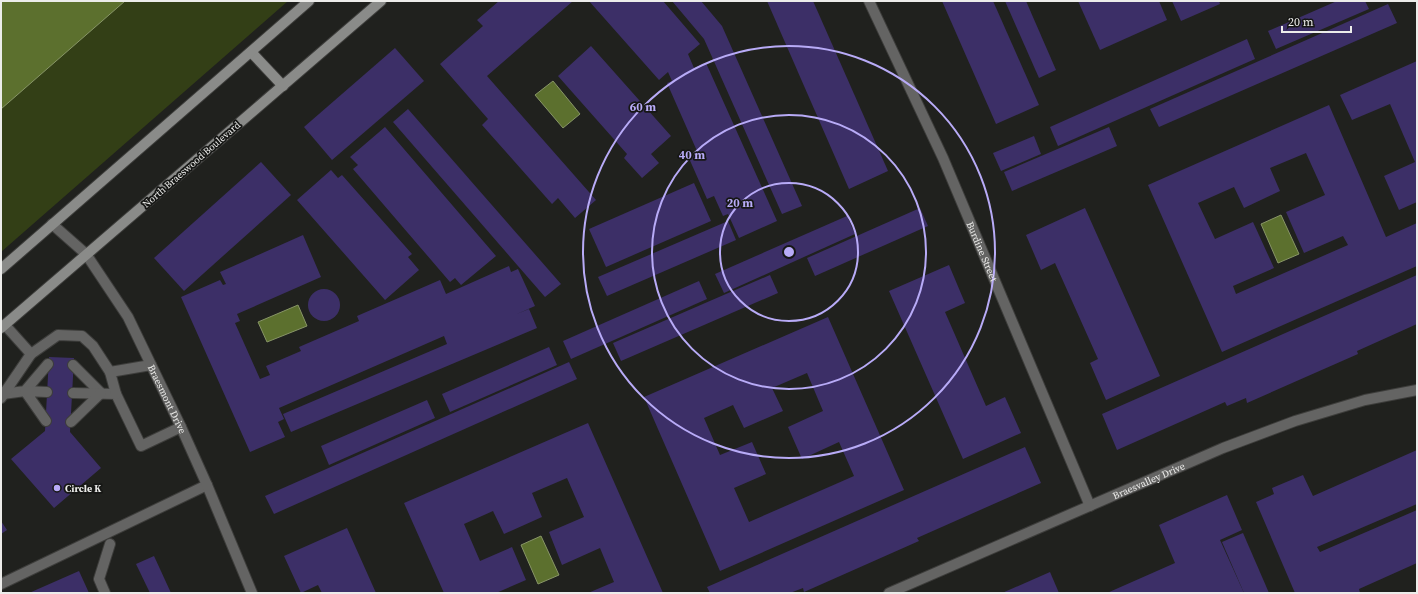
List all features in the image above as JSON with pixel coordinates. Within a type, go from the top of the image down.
[{"type":"main road","points":[[1,269],[309,1]]},
{"type":"main road","name":"North Braeswood Boulevard","points":[[3,326],[381,1]]},
{"type":"main road","points":[[251,52],[282,86]]},
{"type":"street","name":"Burdine Street","points":[[869,1],[943,158],[1090,506]]},
{"type":"street","name":"Braesmont Drive","points":[[52,224],[86,254],[128,317],[207,485],[252,593]]},
{"type":"street","points":[[3,326],[31,354]]},
{"type":"street","points":[[2,396],[31,354],[58,335],[82,336],[93,346],[110,372],[116,394],[141,446],[180,427]]},
{"type":"street","points":[[25,391],[48,364]]},
{"type":"street","points":[[73,365],[101,393]]},
{"type":"street","points":[[110,372],[151,365]]},
{"type":"street","name":"Braesvalley Drive","points":[[889,593],[1223,448],[1295,421],[1365,400],[1417,390]]},
{"type":"street","points":[[2,396],[25,391],[47,392]]},
{"type":"street","points":[[25,391],[46,420]]},
{"type":"street","points":[[73,393],[116,394]]},
{"type":"street","points":[[71,422],[101,393]]},
{"type":"street","points":[[1,584],[207,485]]},
{"type":"street","points":[[105,593],[99,579],[110,544]]},
{"type":"shaded area","points":[[1,1],[288,1],[1,252]]},
{"type":"shaded area","points":[[1,1],[125,1],[1,109]]},
{"type":"shaded area","points":[[553,81],[580,114],[563,128],[535,95]]},
{"type":"shaded area","points":[[1281,215],[1299,254],[1278,263],[1261,224]]},
{"type":"shaded area","points":[[298,305],[307,326],[267,342],[258,322]]},
{"type":"shaded area","points":[[541,536],[559,575],[538,584],[521,545]]},
{"type":"building","points":[[499,1],[573,1],[487,76],[596,200],[575,218],[558,198],[552,204],[482,125],[488,119],[440,64],[483,26],[477,20]]},
{"type":"building","points":[[589,1],[663,1],[700,44],[688,54],[694,68],[706,63],[777,221],[739,238],[728,214],[723,216],[714,196],[707,199],[688,156],[697,151],[667,83],[672,81],[668,72],[659,80]]},
{"type":"building","points":[[672,1],[701,1],[722,26],[802,206],[782,214],[704,39]]},
{"type":"building","points":[[767,1],[813,1],[888,171],[849,189]]},
{"type":"building","points":[[942,1],[993,1],[1039,105],[996,124]]},
{"type":"building","points":[[1005,1],[1026,1],[1056,70],[1039,78]]},
{"type":"building","points":[[1078,1],[1159,1],[1167,20],[1100,50]]},
{"type":"building","points":[[1172,1],[1219,1],[1220,4],[1181,21]]},
{"type":"building","points":[[1337,1],[1365,1],[1369,9],[1276,49],[1268,31]]},
{"type":"building","points":[[1388,4],[1397,23],[1159,127],[1150,109]]},
{"type":"building","points":[[1247,39],[1255,59],[1058,146],[1050,127]]},
{"type":"building","points":[[591,46],[671,136],[651,154],[659,163],[642,178],[624,158],[627,154],[558,76]]},
{"type":"building","points":[[395,48],[424,81],[332,160],[304,127]]},
{"type":"building","points":[[1417,61],[1417,202],[1399,210],[1384,176],[1415,162],[1390,104],[1352,120],[1340,95]]},
{"type":"building","points":[[1329,105],[1386,237],[1417,223],[1417,266],[1222,352],[1148,185]],"holes":[[[1306,153],[1325,195],[1286,212],[1304,253],[1343,236],[1348,245],[1236,294],[1233,286],[1274,268],[1253,222],[1215,239],[1198,203],[1234,187],[1244,208],[1280,191],[1270,168]]]},
{"type":"building","points":[[408,109],[561,284],[545,297],[393,122]]},
{"type":"building","points":[[385,127],[496,256],[461,285],[455,278],[450,282],[353,169],[358,165],[350,157]]},
{"type":"building","points":[[1109,127],[1117,146],[1012,191],[1004,172]]},
{"type":"building","points":[[1034,136],[1041,154],[1001,171],[993,153]]},
{"type":"building","points":[[261,162],[291,195],[184,291],[154,258]]},
{"type":"building","points":[[331,170],[338,178],[342,175],[412,254],[408,257],[419,270],[385,300],[297,200]]},
{"type":"building","points":[[694,183],[711,221],[606,267],[589,229]]},
{"type":"building","points":[[920,208],[928,226],[815,276],[807,258]]},
{"type":"building","points":[[1085,208],[1160,376],[1106,400],[1090,363],[1098,359],[1055,263],[1041,270],[1026,235]]},
{"type":"building","points":[[847,216],[855,234],[724,293],[715,274]]},
{"type":"building","points":[[728,221],[736,240],[607,296],[598,277]]},
{"type":"building","points":[[303,235],[321,277],[237,314],[240,321],[235,323],[260,379],[270,375],[266,366],[301,351],[299,347],[359,321],[357,316],[440,280],[446,294],[509,266],[511,272],[518,269],[535,306],[517,314],[529,309],[537,328],[291,432],[283,414],[447,344],[444,336],[279,408],[284,419],[278,422],[285,437],[250,452],[181,297],[220,280],[223,285],[226,284],[220,272]]},
{"type":"building","points":[[949,265],[965,303],[945,312],[986,406],[1005,397],[1021,433],[963,459],[889,291]]},
{"type":"building","points":[[770,275],[778,293],[621,361],[613,343]]},
{"type":"building","points":[[1417,275],[1417,324],[1357,351],[1358,354],[1247,403],[1246,398],[1227,406],[1225,402],[1117,450],[1102,414]]},
{"type":"building","points":[[699,281],[707,299],[571,359],[563,341]]},
{"type":"building","points":[[321,289],[327,289],[337,296],[340,305],[339,311],[333,318],[327,321],[321,321],[311,314],[308,308],[308,302],[315,292]]},
{"type":"building","points":[[828,317],[904,490],[720,571],[644,397]],"holes":[[[807,373],[823,411],[788,427],[802,459],[839,442],[854,476],[749,522],[734,488],[766,474],[752,442],[720,455],[704,418],[733,405],[744,428],[783,411],[772,388]]]},
{"type":"building","points":[[549,347],[557,365],[450,412],[442,394]]},
{"type":"building","name":"Circle K","points":[[49,357],[74,358],[70,432],[101,468],[54,508],[11,459],[45,431]]},
{"type":"building","points":[[569,362],[577,379],[274,514],[265,496]]},
{"type":"building","points":[[427,400],[435,418],[329,465],[321,446]]},
{"type":"building","points":[[588,423],[663,593],[588,593],[614,582],[600,548],[562,565],[549,532],[584,517],[567,478],[532,493],[542,517],[504,534],[493,511],[464,524],[480,561],[512,547],[526,580],[496,593],[444,593],[404,503]]},
{"type":"building","points":[[1025,447],[1041,483],[917,538],[919,541],[804,592],[803,588],[790,593],[710,593],[707,587]]},
{"type":"building","points":[[1417,450],[1417,504],[1317,547],[1320,552],[1417,510],[1417,563],[1359,589],[1360,593],[1295,593],[1256,502],[1274,494],[1272,488],[1303,475],[1313,496]]},
{"type":"building","points":[[1227,495],[1242,530],[1220,540],[1244,593],[1107,593],[1175,563],[1159,525]]},
{"type":"building","points":[[1,521],[7,530],[1,534]]},
{"type":"building","points":[[347,528],[376,593],[322,593],[318,585],[301,593],[284,556]]},
{"type":"building","points":[[1243,533],[1269,593],[1244,593],[1222,542]]},
{"type":"building","points":[[154,556],[171,593],[150,593],[136,564]]},
{"type":"building","points":[[79,571],[89,593],[29,593]]},
{"type":"building","points":[[1050,572],[1059,593],[1002,593]]},
{"type":"place","name":"Circle K","points":[[57,488]]}]
